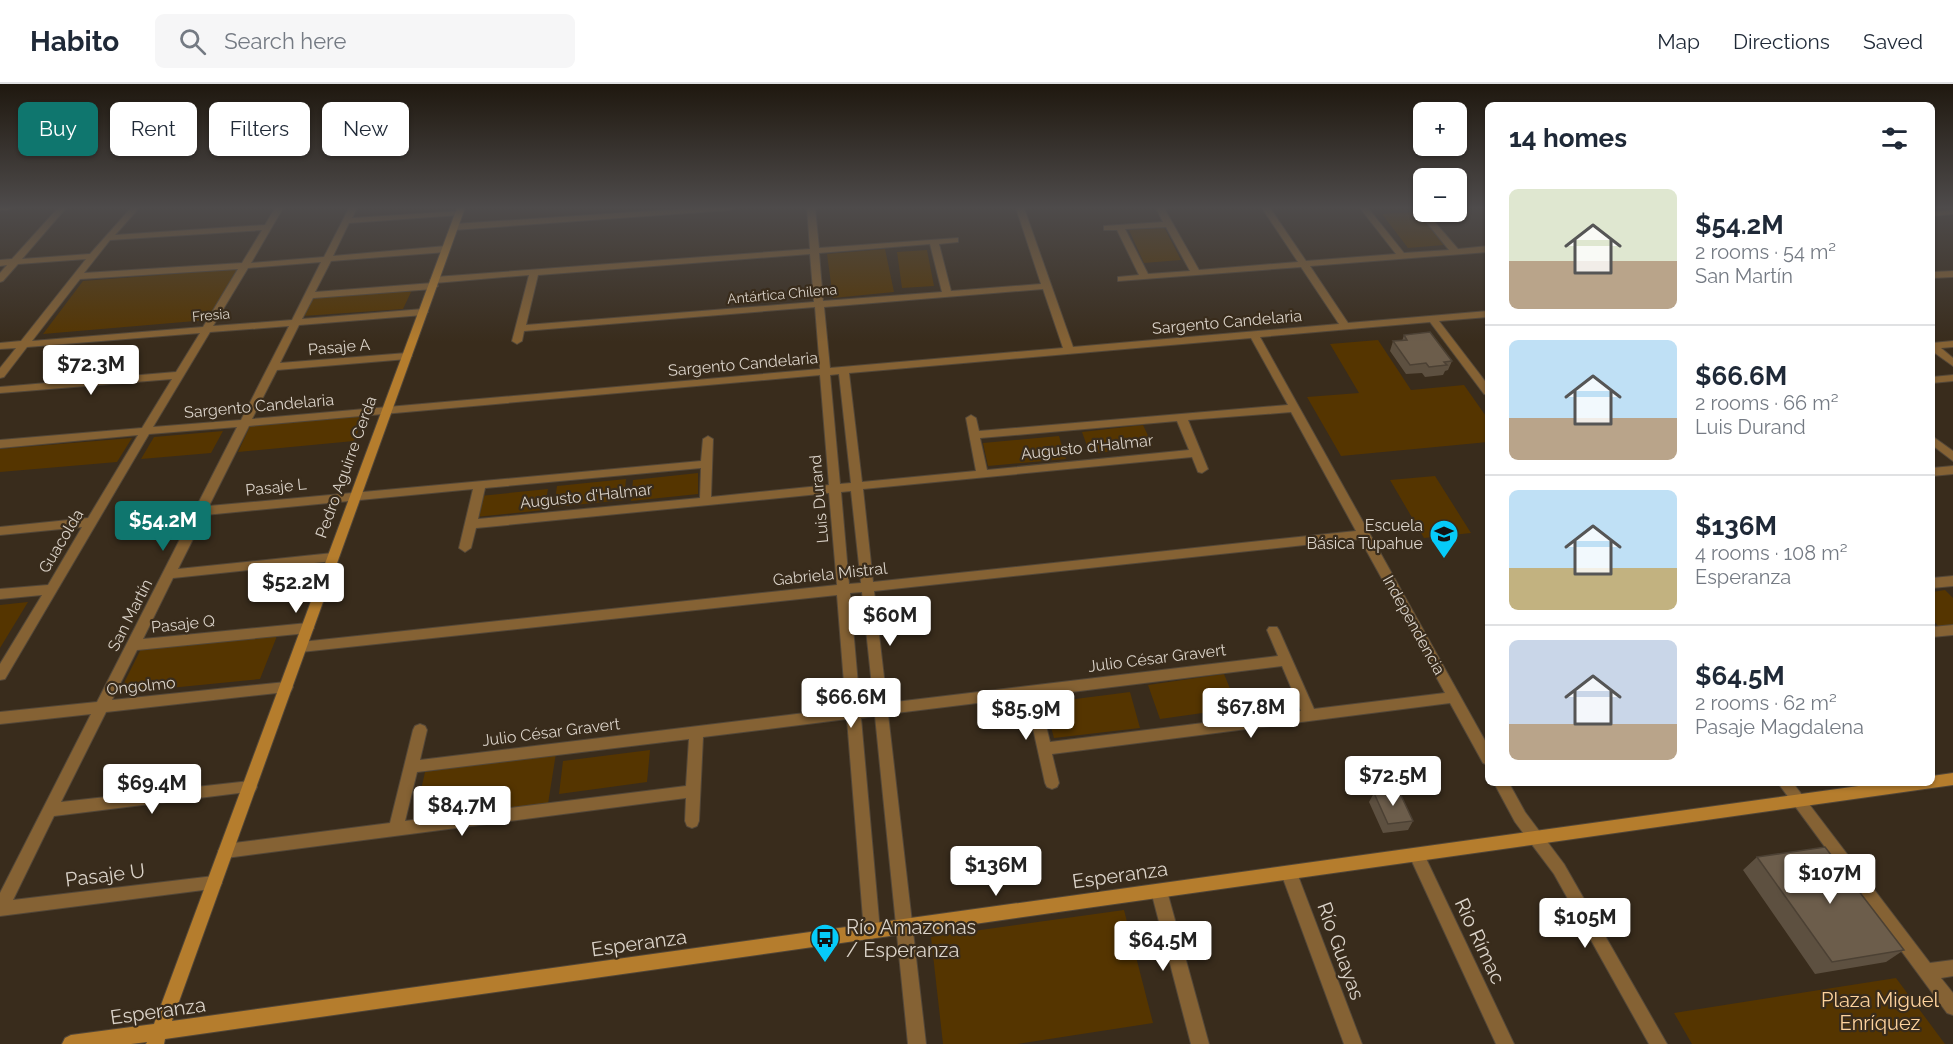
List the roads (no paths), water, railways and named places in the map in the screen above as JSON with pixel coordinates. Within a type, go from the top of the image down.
[{"type":"street","points":[[0,279],[22,253]]},
{"type":"street","points":[[0,375],[95,253]]},
{"type":"street","name":"Guacolda","points":[[0,675],[252,253]]},
{"type":"street","name":"San Martín","points":[[0,909],[331,253]]},
{"type":"street","points":[[78,276],[401,253]]},
{"type":"street","name":"Pedro Aguirre Cerda","points":[[157,1038],[445,253]]},
{"type":"street","points":[[310,295],[534,272],[791,253]]},
{"type":"street","name":"Luis Durand","points":[[815,253],[872,931]]},
{"type":"street","points":[[937,253],[947,294]]},
{"type":"street","points":[[1036,253],[1069,351]]},
{"type":"street","points":[[1133,253],[1145,277]]},
{"type":"street","points":[[1185,253],[1196,273]]},
{"type":"street","points":[[1296,253],[1346,327]]},
{"type":"street","points":[[1399,253],[1402,256]]},
{"type":"street","points":[[1121,279],[1445,253]]},
{"type":"street","points":[[0,263],[93,256]]},
{"type":"street","points":[[517,341],[534,272]]},
{"type":"street","points":[[1935,275],[1953,274]]},
{"type":"street","name":"Antártica Chilena","points":[[520,328],[1047,286]]},
{"type":"street","name":"Fresia","points":[[0,346],[423,312]]},
{"type":"street","name":"Sargento Candelaria","points":[[0,444],[1485,314]]},
{"type":"street","points":[[1432,319],[1485,388]]},
{"type":"street","name":"Independencia","points":[[1254,335],[1485,754]]},
{"type":"street","points":[[1935,346],[1953,344]]},
{"type":"street","points":[[1935,348],[1953,363]]},
{"type":"street","name":"Pasaje A","points":[[273,367],[407,356]]},
{"type":"street","points":[[844,370],[917,1044]]},
{"type":"street","points":[[0,390],[180,375]]},
{"type":"street","points":[[1935,380],[1953,378]]},
{"type":"street","name":"Augusto d'Halmar","points":[[975,435],[1294,408]]},
{"type":"street","points":[[1181,417],[1202,469]]},
{"type":"street","points":[[971,418],[982,474]]},
{"type":"street","points":[[705,501],[708,439]]},
{"type":"street","points":[[1935,443],[1953,458]]},
{"type":"street","name":"Augusto d'Halmar","points":[[471,524],[1195,453]]},
{"type":"street","name":"Augusto d'Halmar","points":[[356,496],[707,464]]},
{"type":"street","points":[[1935,472],[1953,470]]},
{"type":"street","points":[[465,548],[480,485]]},
{"type":"street","name":"Pasaje L","points":[[200,511],[356,496]]},
{"type":"street","points":[[0,531],[91,522]]},
{"type":"street","name":"Gabriela Mistral","points":[[301,647],[1364,534]]},
{"type":"street","points":[[169,574],[333,557]]},
{"type":"street","points":[[1935,583],[1953,581]]},
{"type":"street","points":[[0,594],[51,589]]},
{"type":"street","name":"Pasaje Q","points":[[133,645],[308,628]]},
{"type":"street","points":[[1273,630],[1310,715]]},
{"type":"street","points":[[1935,632],[1953,630]]},
{"type":"street","name":"Julio César Gravert","points":[[411,767],[1287,660]]},
{"type":"street","name":"Ongolmo","points":[[0,718],[286,687]]},
{"type":"street","points":[[1031,692],[1052,783]]},
{"type":"street","points":[[1044,749],[1454,697]]},
{"type":"street","points":[[396,829],[420,730]]},
{"type":"street","points":[[692,821],[696,732]]},
{"type":"street","points":[[1935,782],[1953,779]]},
{"type":"street","points":[[1503,786],[1559,869],[1658,1044]]},
{"type":"street","points":[[1787,786],[1953,1007]]},
{"type":"street","name":"Esperanza","points":[[71,1044],[157,1038],[872,931],[1904,786]]},
{"type":"street","points":[[50,810],[249,787]]},
{"type":"street","points":[[226,851],[693,791]]},
{"type":"street","name":"Río Rímac","points":[[1417,855],[1505,1044]]},
{"type":"street","name":"Río Guayas","points":[[1289,873],[1353,1044]]},
{"type":"street","name":"Pasaje U","points":[[0,909],[214,883]]},
{"type":"street","points":[[1158,891],[1200,1044]]},
{"type":"street","points":[[1927,972],[1953,968]]},
{"type":"place","name":"Escuela Básica Tupahue","points":[[1444,560]]},
{"type":"place","name":"Río Amazonas / Esperanza","points":[[825,964]]},
{"type":"park label","name":"Plaza Miguel Enríquez","points":[[1880,1012]]}]
